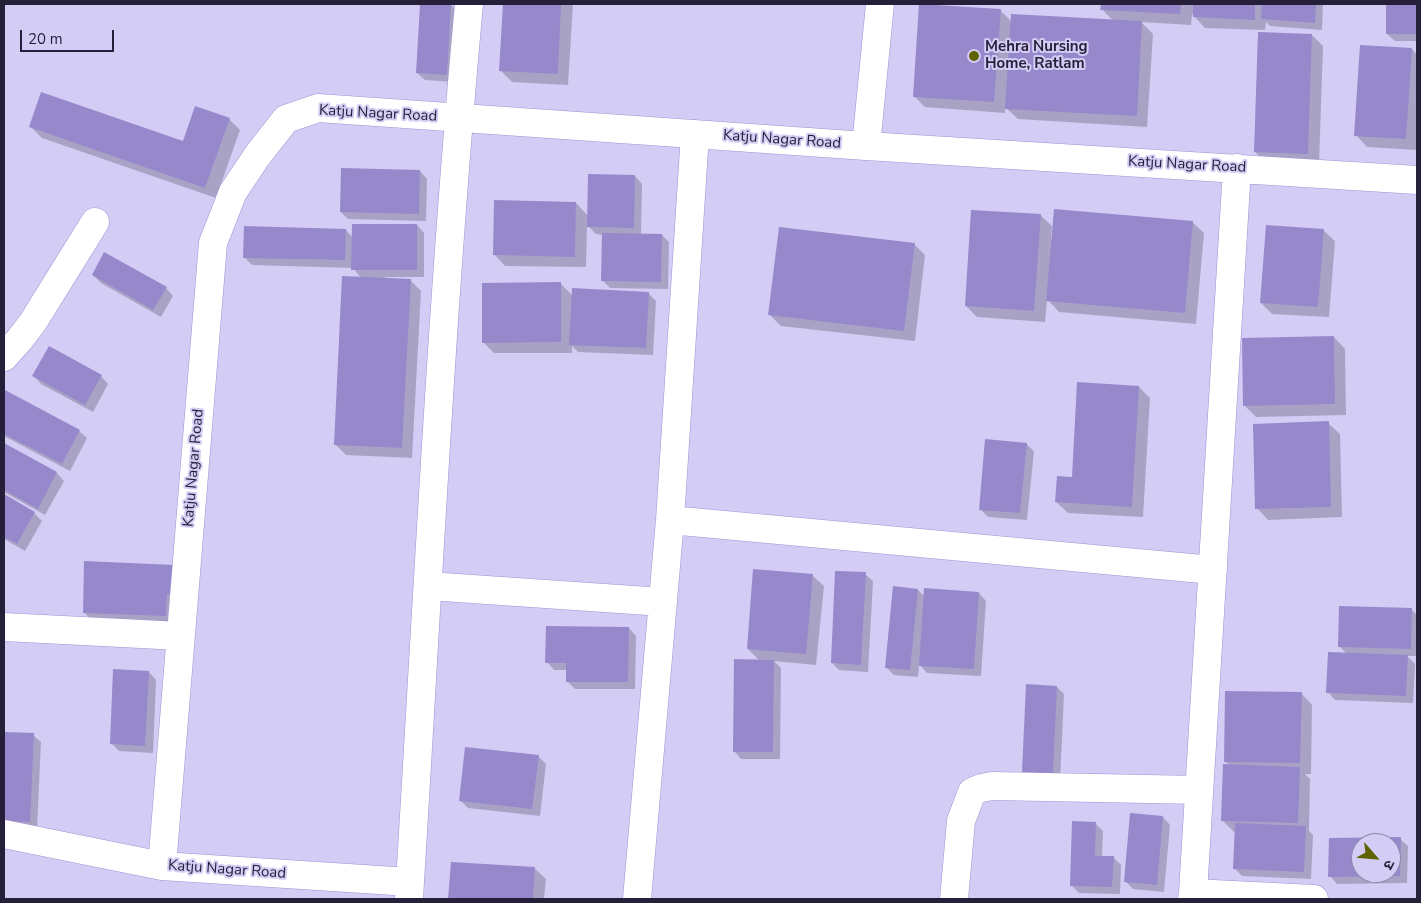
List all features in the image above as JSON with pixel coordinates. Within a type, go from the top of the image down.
[{"type":"street","points":[[410,891],[458,119],[470,4]]},
{"type":"street","points":[[866,146],[880,4]]},
{"type":"street","name":"Katju Nagar Road","points":[[410,891],[162,866],[213,243],[233,192],[257,156],[286,119],[318,108],[866,146],[1417,180]]},
{"type":"street","points":[[636,899],[670,520],[695,134]]},
{"type":"street","points":[[1237,168],[1192,896],[1314,899]]},
{"type":"street","points":[[5,354],[20,339],[32,322],[95,222]]},
{"type":"street","points":[[670,520],[1212,570]]},
{"type":"street","points":[[428,586],[663,602]]},
{"type":"street","points":[[4,627],[180,636]]},
{"type":"street","points":[[954,899],[961,821],[972,792],[992,786],[1199,790]]},
{"type":"street","points":[[4,834],[162,866]]},
{"type":"building","points":[[420,4],[451,4],[447,75],[416,73]]},
{"type":"building","points":[[503,4],[561,4],[558,74],[499,71]]},
{"type":"building","points":[[919,4],[1001,9],[994,102],[913,97]]},
{"type":"building","points":[[1101,4],[1181,4],[1180,14],[1100,10]]},
{"type":"building","points":[[1193,4],[1255,4],[1255,20],[1193,17]]},
{"type":"building","points":[[1262,4],[1316,4],[1315,23],[1261,19]]},
{"type":"building","points":[[1386,4],[1417,4],[1417,34],[1386,34]]},
{"type":"building","points":[[1011,14],[1142,21],[1137,116],[1005,109]]},
{"type":"building","points":[[1258,32],[1312,34],[1308,154],[1254,152]]},
{"type":"building","points":[[1360,45],[1412,48],[1406,139],[1354,136]]},
{"type":"building","points":[[41,92],[183,141],[195,106],[230,118],[205,188],[29,127]]},
{"type":"building","points":[[341,168],[420,170],[419,214],[340,212]]},
{"type":"building","points":[[588,174],[635,175],[634,228],[587,227]]},
{"type":"building","points":[[494,200],[576,202],[575,257],[493,255]]},
{"type":"building","points":[[1054,209],[1193,221],[1185,313],[1046,301]]},
{"type":"building","points":[[971,210],[1041,214],[1034,311],[965,306]]},
{"type":"building","points":[[352,224],[417,224],[417,270],[351,270]]},
{"type":"building","points":[[1266,225],[1324,229],[1318,307],[1260,303]]},
{"type":"building","points":[[244,226],[346,229],[345,260],[243,258]]},
{"type":"building","points":[[779,227],[915,243],[904,331],[768,315]]},
{"type":"building","points":[[602,233],[662,234],[661,282],[601,281]]},
{"type":"building","points":[[104,252],[167,287],[153,310],[92,275]]},
{"type":"building","points":[[342,276],[411,279],[402,448],[334,445]]},
{"type":"building","points":[[561,282],[561,342],[482,343],[482,283]]},
{"type":"building","points":[[572,288],[649,292],[646,348],[569,345]]},
{"type":"building","points":[[1334,336],[1335,404],[1243,406],[1242,338]]},
{"type":"building","points":[[49,346],[102,375],[85,405],[32,376]]},
{"type":"building","points":[[1077,382],[1139,386],[1132,507],[1055,502],[1057,476],[1072,477]]},
{"type":"building","points":[[5,390],[80,430],[62,464],[4,434]]},
{"type":"building","points":[[1329,421],[1331,507],[1255,509],[1253,424]]},
{"type":"building","points":[[985,439],[1027,443],[1020,513],[979,510]]},
{"type":"building","points":[[4,443],[57,472],[38,509],[4,490]]},
{"type":"building","points":[[4,494],[35,512],[17,544],[4,537]]},
{"type":"building","points":[[84,561],[174,565],[173,594],[167,594],[166,616],[83,613]]},
{"type":"building","points":[[753,569],[813,574],[806,654],[747,649]]},
{"type":"building","points":[[835,571],[866,572],[861,665],[831,663]]},
{"type":"building","points":[[893,586],[918,589],[910,670],[885,668]]},
{"type":"building","points":[[924,588],[979,592],[974,669],[919,666]]},
{"type":"building","points":[[1339,606],[1412,608],[1411,649],[1338,647]]},
{"type":"building","points":[[546,626],[629,627],[628,682],[566,682],[566,663],[545,663]]},
{"type":"building","points":[[1328,652],[1408,655],[1406,696],[1326,693]]},
{"type":"building","points":[[734,659],[774,660],[773,752],[733,752]]},
{"type":"building","points":[[113,669],[149,671],[145,746],[110,744]]},
{"type":"building","points":[[1026,684],[1057,686],[1053,774],[1022,772]]},
{"type":"building","points":[[1225,691],[1302,692],[1300,763],[1224,762]]},
{"type":"building","points":[[4,732],[34,733],[30,822],[4,821]]},
{"type":"building","points":[[465,747],[539,755],[532,809],[459,801]]},
{"type":"building","points":[[1223,764],[1300,767],[1298,823],[1221,821]]},
{"type":"building","points":[[1130,813],[1163,816],[1157,885],[1124,882]]},
{"type":"building","points":[[1072,821],[1096,822],[1095,856],[1114,856],[1112,887],[1070,886]]},
{"type":"building","points":[[1235,823],[1306,826],[1304,872],[1233,869]]},
{"type":"building","points":[[1329,838],[1351,838],[1351,877],[1328,877]]},
{"type":"building","points":[[451,862],[535,867],[533,899],[448,899]]},
{"type":"place","name":"Mehra Nursing Home, Ratlam","points":[[974,56]]}]
